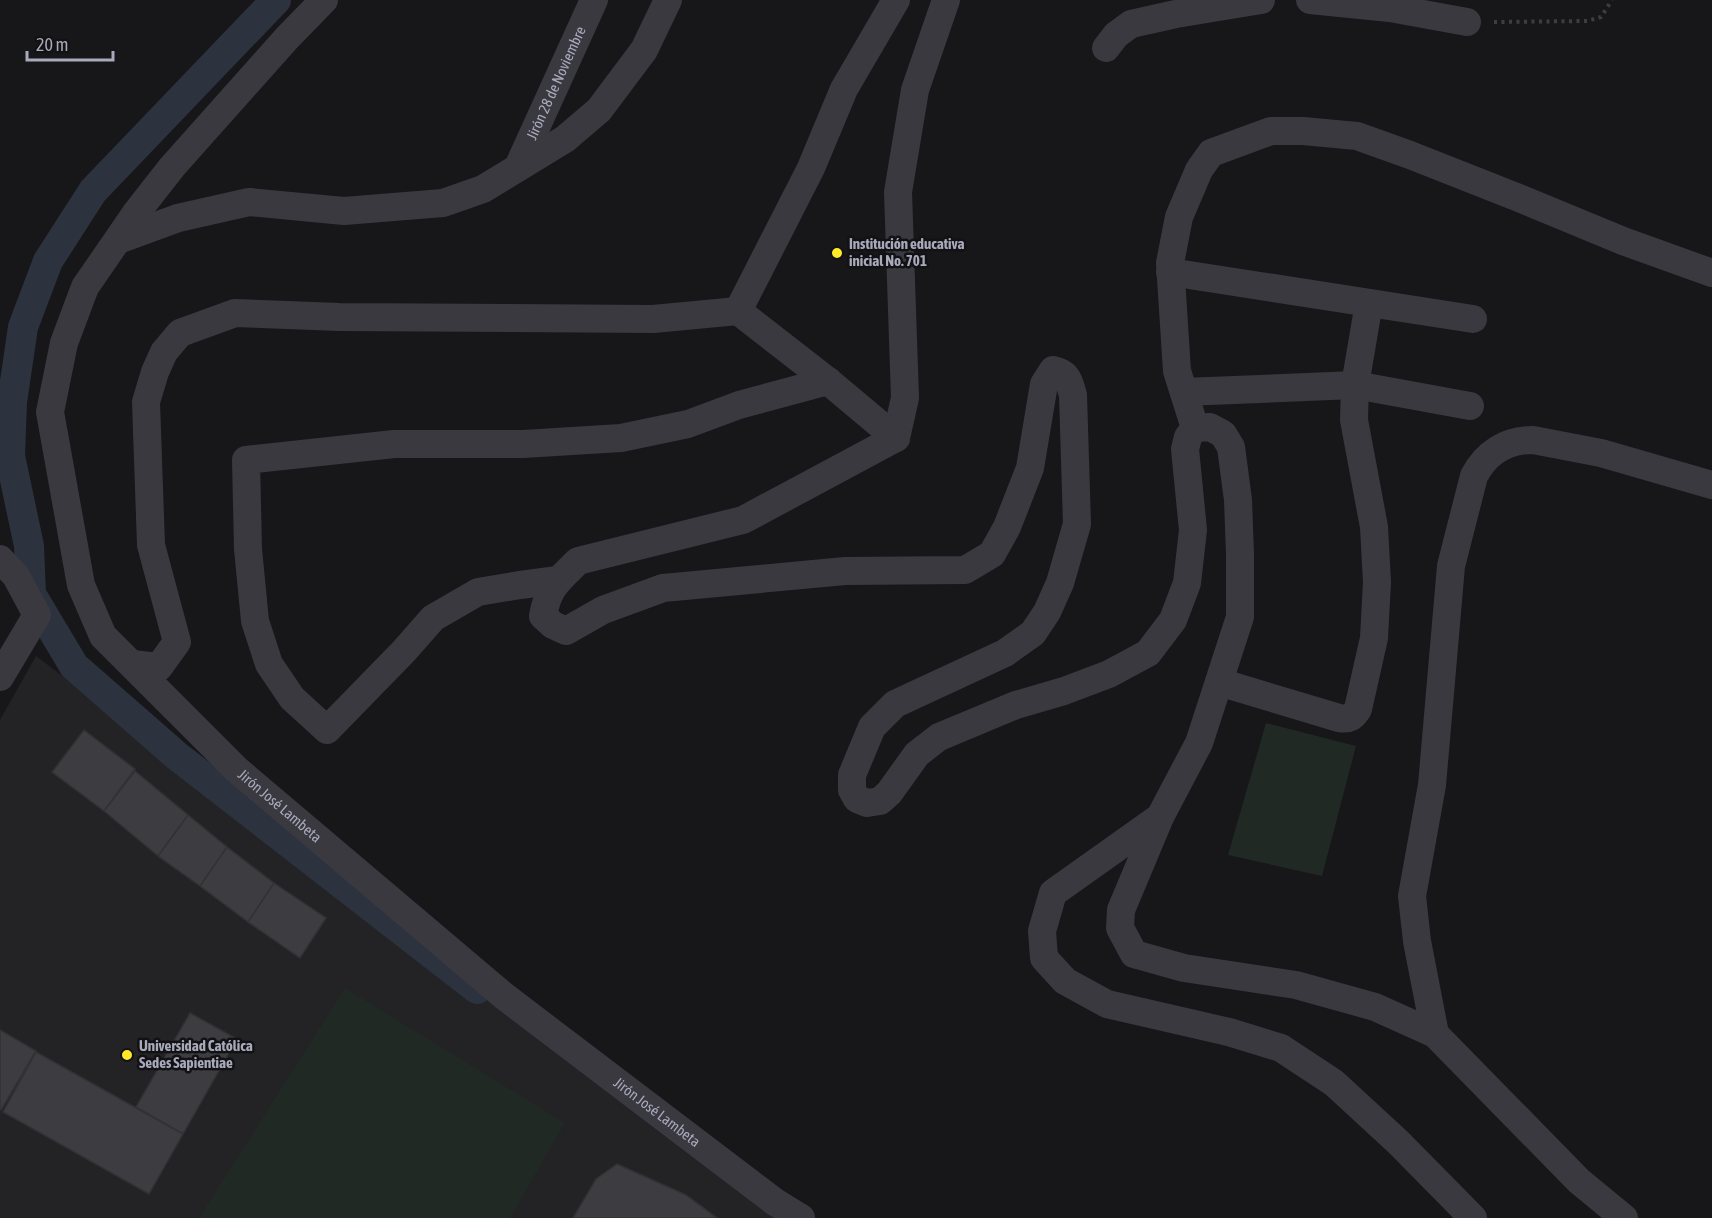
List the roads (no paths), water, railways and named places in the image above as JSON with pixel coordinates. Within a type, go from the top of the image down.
[{"type":"street","name":"Jirón José Lambeta","points":[[324,0],[172,167],[85,287],[64,343],[50,412],[81,585],[103,636],[236,769],[504,996],[775,1202],[801,1218]]},
{"type":"street","name":"Jirón 28 de Noviembre","points":[[519,165],[594,0]]},
{"type":"street","points":[[118,240],[178,218],[249,202],[344,211],[443,203],[483,189],[565,139],[599,110],[644,50],[668,0]]},
{"type":"street","points":[[738,311],[810,168],[844,89],[896,0]]},
{"type":"street","points":[[946,0],[915,90],[898,192],[905,398],[896,438],[743,520],[578,561],[558,580],[546,598],[543,616],[553,625],[566,631],[603,610],[663,588],[845,571],[965,570],[992,554],[1007,527],[1030,468],[1044,384],[1053,369],[1061,371],[1068,376],[1073,395],[1077,524],[1060,583],[1047,612],[1033,633],[1005,653],[895,704],[872,727],[852,775],[852,790],[857,799],[867,803],[880,801],[889,793],[917,754],[939,737],[1016,705],[1064,691],[1109,674],[1148,653],[1173,620],[1187,583],[1193,530],[1185,449],[1188,437],[1195,429],[1210,427],[1223,434],[1231,447],[1238,500],[1240,617],[1199,743],[1160,817],[1121,910],[1120,928],[1134,954],[1184,968],[1296,985],[1375,1007],[1435,1034],[1579,1181],[1624,1218]]},
{"type":"street","points":[[1106,48],[1116,35],[1131,24],[1262,0]]},
{"type":"street","points":[[1311,0],[1390,8],[1467,22]]},
{"type":"street","points":[[1195,429],[1177,371],[1170,272],[1173,239],[1179,217],[1199,170],[1211,153],[1271,131],[1303,131],[1356,136],[1623,241],[1712,273]]},
{"type":"street","points":[[1170,272],[1473,319]]},
{"type":"street","points":[[1219,682],[1347,720],[1354,716],[1358,709],[1374,638],[1377,582],[1374,527],[1354,420],[1355,385],[1369,303]]},
{"type":"street","points":[[132,664],[159,666],[177,642],[151,545],[146,402],[164,352],[180,333],[235,313],[339,317],[654,319],[738,311],[828,381],[896,438]]},
{"type":"street","points":[[558,580],[478,592],[433,618],[327,730],[292,698],[269,664],[255,621],[248,549],[246,460],[394,444],[523,444],[621,438],[688,424],[739,405],[828,381]]},
{"type":"street","points":[[1184,392],[1355,385],[1470,406]]},
{"type":"street","points":[[1435,1034],[1412,896],[1432,785],[1451,566],[1474,476],[1490,454],[1502,446],[1522,440],[1533,440],[1601,453],[1712,485]]},
{"type":"street","points":[[0,559],[16,576],[38,615],[0,677]]},
{"type":"street","points":[[1160,817],[1053,893],[1042,931],[1044,958],[1065,981],[1107,1005],[1229,1032],[1281,1048],[1334,1083],[1398,1142],[1473,1218]]},
{"type":"waterway","points":[[276,0],[93,191],[48,261],[23,327],[12,402],[10,456],[29,546],[31,594],[74,666],[177,756],[477,989]]},
{"type":"place","name":"Institución educativa inicial No. 701","points":[[837,253]]},
{"type":"place","name":"Universidad Católica Sedes Sapientiae","points":[[127,1055]]}]
